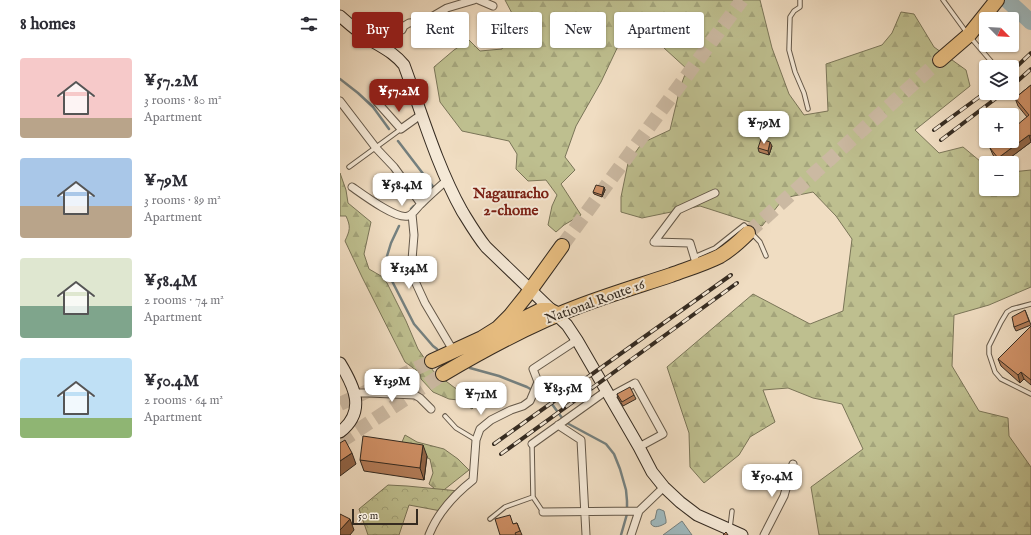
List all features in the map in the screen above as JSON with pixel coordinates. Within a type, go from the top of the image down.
[{"type":"highway","points":[[940,60],[969,35],[997,0]]},
{"type":"highway","name":"National Route 16","points":[[443,374],[470,358],[557,314],[696,262],[720,256],[748,233]]},
{"type":"highway","points":[[432,361],[482,338],[498,328],[531,290],[562,246]]},
{"type":"highway","points":[[482,338],[492,335],[541,310],[549,310],[557,314]]},
{"type":"street","points":[[403,28],[409,23],[423,22],[447,8],[474,0]]},
{"type":"street","points":[[479,0],[493,6]]},
{"type":"street","points":[[340,16],[371,41],[387,49],[398,57],[404,65],[440,167],[456,200],[478,237],[567,325],[639,447],[652,472],[664,487],[680,502],[697,514],[742,535]]},
{"type":"street","points":[[340,101],[376,148],[394,167],[421,204]]},
{"type":"street","points":[[377,102],[401,130],[422,114]]},
{"type":"street","points":[[352,187],[380,206],[399,216],[407,217],[412,214],[446,180]]},
{"type":"street","points":[[696,262],[690,243],[654,242],[678,210],[715,193]]},
{"type":"street","points":[[412,214],[414,235],[412,260],[414,279],[424,302],[454,352]]},
{"type":"street","points":[[429,535],[441,511],[459,490],[473,480],[476,440],[480,429],[491,420],[523,406],[530,401],[538,382],[533,370],[577,340]]},
{"type":"street","points":[[340,363],[350,380],[355,393],[356,408],[349,423],[340,432]]},
{"type":"street","points":[[532,444],[558,425],[608,394],[635,383],[663,434],[639,447]]},
{"type":"street","points":[[355,393],[415,395],[431,409]]},
{"type":"street","points":[[558,425],[581,440],[586,535]]},
{"type":"street","points":[[764,535],[784,496],[793,464]]},
{"type":"street","points":[[631,535],[639,511],[664,487]]},
{"type":"street","points":[[543,512],[639,511]]},
{"type":"lane","points":[[800,0],[800,7],[790,16],[789,50],[795,72],[804,93],[808,110]]},
{"type":"lane","points":[[943,0],[990,60]]},
{"type":"lane","points":[[349,167],[401,130]]},
{"type":"lane","points":[[696,262],[744,225],[760,242],[766,256]]},
{"type":"lane","points":[[1031,304],[1012,309],[1007,312],[990,346],[989,354],[995,372],[1001,379],[1031,394]]},
{"type":"lane","points":[[445,416],[456,428],[476,440]]},
{"type":"lane","points":[[532,444],[533,497],[543,512]]},
{"type":"lane","points":[[490,519],[505,507],[533,497]]},
{"type":"lane","points":[[730,529],[732,511]]},
{"type":"green space","points":[[505,0],[760,0],[772,48],[789,94],[804,115],[828,111],[826,64],[882,45],[892,33],[901,12],[914,14],[934,47],[966,70],[970,86],[915,130],[939,153],[963,147],[979,160],[979,196],[1019,196],[1019,171],[1031,170],[1031,287],[989,305],[954,315],[952,366],[979,411],[1008,418],[1009,436],[1031,467],[1031,535],[819,535],[811,487],[863,449],[842,404],[813,398],[788,388],[763,390],[775,422],[750,437],[739,455],[704,483],[690,467],[689,433],[667,367],[753,294],[810,324],[843,311],[852,239],[836,216],[813,192],[784,198],[762,226],[700,206],[642,218],[621,212],[621,197],[628,163],[642,143],[670,130],[680,88],[687,69],[664,48],[704,48],[704,12],[614,12],[614,48],[617,48],[601,82],[576,126],[565,157],[575,170],[561,184],[581,215],[564,225],[556,232],[548,225],[552,206],[557,195],[546,180],[528,181],[516,169],[517,154],[509,141],[462,131],[440,102],[434,67],[457,48],[469,48],[469,40],[480,51],[502,48],[542,48],[542,12],[511,12]]},
{"type":"green space","points":[[340,173],[346,190],[348,203],[371,222],[364,254],[369,269],[381,276],[387,283],[418,349],[434,372],[455,388],[473,396],[477,404],[472,409],[458,400],[449,399],[433,392],[421,379],[420,373],[405,362],[345,241],[349,231],[349,223],[346,216],[340,216]]},
{"type":"green space","points":[[405,435],[417,442],[444,449],[458,459],[469,470],[440,493],[429,484],[433,473],[430,459],[411,450],[402,442]]},
{"type":"green space","points":[[388,485],[459,491],[441,511],[409,505],[399,535],[368,535],[359,509]]},
{"type":"water","points":[[659,509],[664,511],[666,523],[656,527],[652,526],[651,521],[655,519],[657,510]]},
{"type":"water","points":[[682,521],[692,535],[663,535]]},
{"type":"building","points":[[1031,85],[1031,136],[1029,135],[1019,142],[1019,123],[1029,115],[1017,100],[1019,100],[1019,95]]},
{"type":"building","points":[[761,139],[770,142],[768,151],[758,148]]},
{"type":"building","points":[[990,148],[1011,148],[1001,156],[996,156]]},
{"type":"building","points":[[596,185],[604,187],[602,195],[593,192]]},
{"type":"building","points":[[1025,310],[1029,321],[1014,327],[1012,317]]},
{"type":"building","points":[[1031,326],[1031,380],[1021,372],[1018,375],[998,359]]},
{"type":"building","points":[[630,387],[634,395],[622,402],[617,394]]},
{"type":"building","points":[[363,436],[423,445],[420,468],[360,460]]},
{"type":"building","points":[[345,440],[352,453],[340,461],[340,443]]},
{"type":"building","points":[[340,514],[350,519],[340,530]]},
{"type":"building","points":[[510,515],[513,524],[517,523],[520,531],[515,533],[516,535],[500,535],[495,519]]},
{"type":"waterway","points":[[1007,0],[1031,22]]},
{"type":"waterway","points":[[340,79],[373,107],[389,129]]},
{"type":"waterway","points":[[398,141],[434,188],[433,189]]},
{"type":"waterway","points":[[411,209],[414,206]]},
{"type":"waterway","points":[[399,226],[387,256],[391,279],[414,324],[437,349]]},
{"type":"waterway","points":[[470,368],[499,376],[527,387],[549,400],[565,422],[606,444],[614,454],[626,490],[627,514],[621,535]]},
{"type":"tunnel","points":[[562,246],[742,0]]},
{"type":"tunnel","points":[[748,233],[940,60]]},
{"type":"tunnel","points":[[340,404],[432,361]]},
{"type":"tunnel","points":[[340,442],[443,374]]},
{"type":"railway","points":[[1019,64],[1031,53]]},
{"type":"railway","points":[[1019,80],[1031,69]]},
{"type":"railway","points":[[934,130],[979,97]]},
{"type":"railway","points":[[941,140],[994,100]]},
{"type":"railway","points":[[494,444],[731,275]]},
{"type":"railway","points":[[501,454],[737,283]]},
{"type":"district","name":"Nagauracho 2-chome","points":[[511,202]]}]
